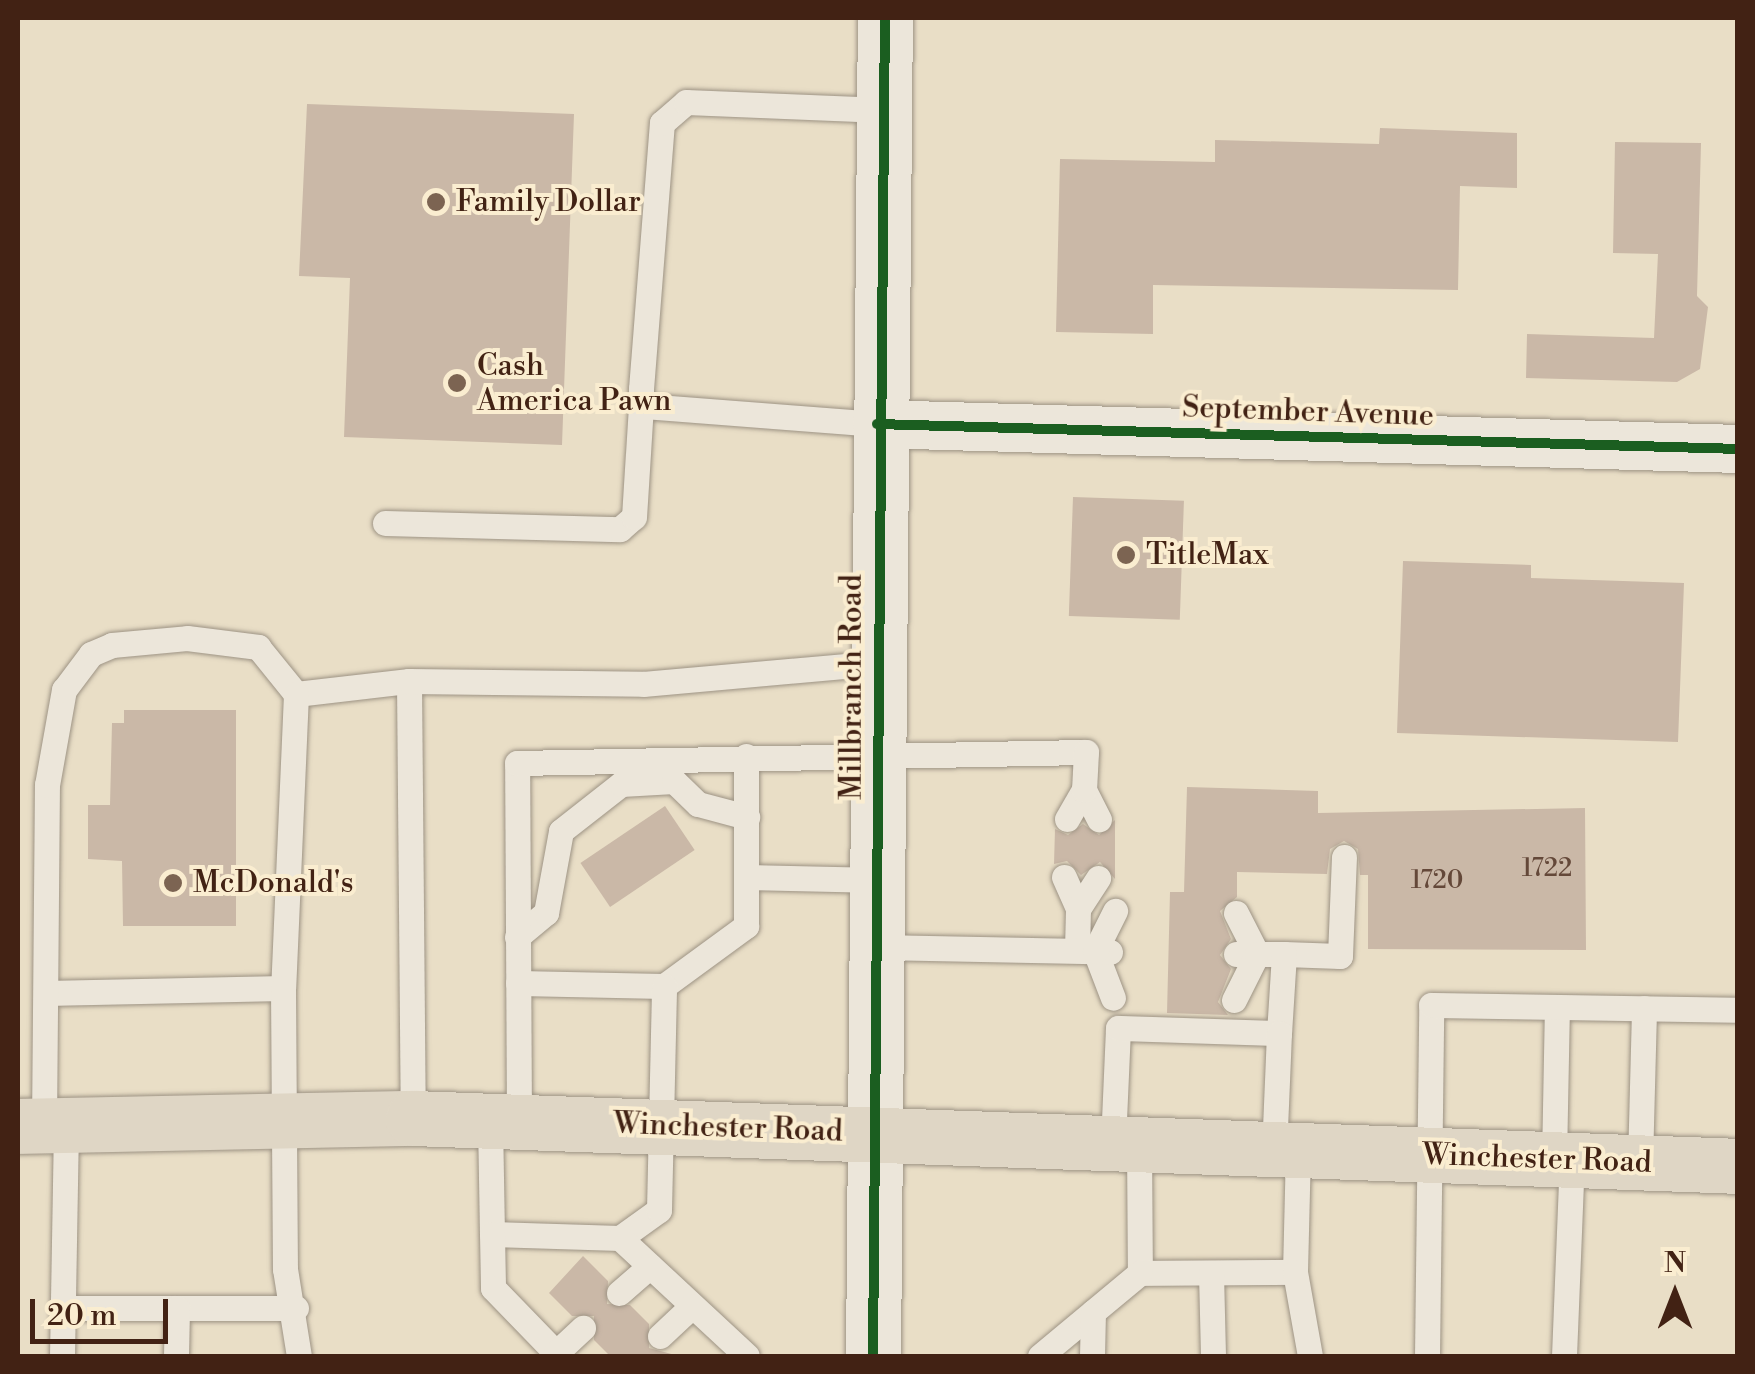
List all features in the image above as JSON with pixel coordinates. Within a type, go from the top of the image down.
[{"type":"main road","name":"Millbranch Road","points":[[873,1356],[878,948],[877,424],[885,18]]},
{"type":"main road","name":"Winchester Road","points":[[42,1125],[287,1124],[413,1118],[1738,1166]]},
{"type":"street","name":"September Avenue","points":[[877,424],[1738,449]]},
{"type":"lane","points":[[385,523],[620,529],[634,517],[662,124],[686,102],[883,110]]},
{"type":"lane","points":[[641,406],[877,424]]},
{"type":"lane","points":[[62,1356],[63,1308],[42,1125],[52,738],[64,690],[91,654],[188,638],[258,647],[296,694],[283,988],[286,1270],[296,1308],[299,1356]]},
{"type":"lane","points":[[296,694],[409,681],[643,684],[877,663]]},
{"type":"lane","points":[[409,681],[413,1118]]},
{"type":"lane","points":[[582,1328],[558,1355],[494,1288],[492,1234],[518,983],[517,763],[877,752],[1086,752],[1084,790],[1067,819]]},
{"type":"lane","points":[[518,983],[664,986],[746,926],[746,756]]},
{"type":"lane","points":[[518,937],[546,913],[561,830],[621,784],[674,781],[698,804],[747,817]]},
{"type":"lane","points":[[1084,790],[1099,819]]},
{"type":"lane","points":[[1246,954],[1340,956],[1344,857]]},
{"type":"lane","points":[[748,877],[878,880]]},
{"type":"lane","points":[[1064,878],[1113,998]]},
{"type":"lane","points":[[1078,909],[1098,878]]},
{"type":"lane","points":[[1095,950],[1115,910]]},
{"type":"lane","points":[[1234,1000],[1246,954],[1236,913]]},
{"type":"lane","points":[[878,948],[1095,950]]},
{"type":"lane","points":[[1284,954],[1279,1033],[1286,1150],[1295,1272],[1310,1356]]},
{"type":"lane","points":[[492,1234],[620,1238],[659,1210],[664,986]]},
{"type":"lane","points":[[46,993],[283,988]]},
{"type":"lane","points":[[1427,1356],[1431,1005],[1738,1010]]},
{"type":"lane","points":[[1557,1008],[1564,1356]]},
{"type":"lane","points":[[1640,1163],[1644,1008]]},
{"type":"lane","points":[[1140,1272],[1118,1028],[1279,1033]]},
{"type":"lane","points":[[620,1238],[738,1354]]},
{"type":"lane","points":[[619,1292],[650,1266]]},
{"type":"lane","points":[[1040,1356],[1140,1272],[1295,1272]]},
{"type":"lane","points":[[1212,1272],[1213,1356]]},
{"type":"lane","points":[[660,1336],[692,1306]]},
{"type":"lane","points":[[63,1308],[296,1308]]},
{"type":"lane","points":[[176,1356],[177,1308]]},
{"type":"lane","points":[[1092,1312],[1092,1356]]},
{"type":"building","points":[[307,104],[574,114],[562,445],[344,437],[350,278],[299,276]]},
{"type":"building","points":[[1380,128],[1517,133],[1517,188],[1460,186],[1458,290],[1153,285],[1153,334],[1056,332],[1060,159],[1215,162],[1215,140],[1379,144]]},
{"type":"building","points":[[1615,142],[1701,143],[1697,296],[1708,307],[1700,369],[1677,382],[1526,378],[1527,334],[1654,338],[1658,254],[1613,253]]},
{"type":"building","name":"TitleMax","points":[[1073,497],[1184,501],[1180,620],[1069,616]]},
{"type":"building","points":[[1403,561],[1531,565],[1531,578],[1684,583],[1678,742],[1397,733]]},
{"type":"building","points":[[124,710],[236,710],[236,926],[123,926],[122,861],[88,859],[88,805],[110,805],[112,723],[124,723]]},
{"type":"building","points":[[1187,787],[1318,791],[1318,813],[1585,808],[1586,950],[1368,949],[1368,875],[1360,875],[1358,849],[1344,841],[1330,849],[1327,874],[1237,872],[1237,897],[1220,911],[1231,939],[1220,955],[1231,969],[1218,1002],[1228,1015],[1167,1013],[1170,892],[1184,892]]},
{"type":"building","points":[[665,806],[695,850],[610,907],[580,863]]},
{"type":"building","points":[[1115,820],[1115,879],[1100,862],[1081,875],[1067,861],[1054,864],[1055,829],[1068,835],[1083,824],[1099,835]]},
{"type":"building","points":[[583,1256],[608,1281],[607,1304],[630,1305],[649,1324],[649,1348],[679,1356],[610,1356],[594,1340],[594,1316],[572,1316],[549,1293]]},
{"type":"cycle path","points":[[873,1356],[885,18]]},
{"type":"cycle path","points":[[877,424],[1738,449]]},
{"type":"place","name":"Family Dollar","points":[[436,202]]},
{"type":"place","name":"Cash America Pawn","points":[[457,383]]},
{"type":"place","name":"TitleMax","points":[[1126,555]]},
{"type":"place","name":"McDonald's","points":[[173,883]]}]
